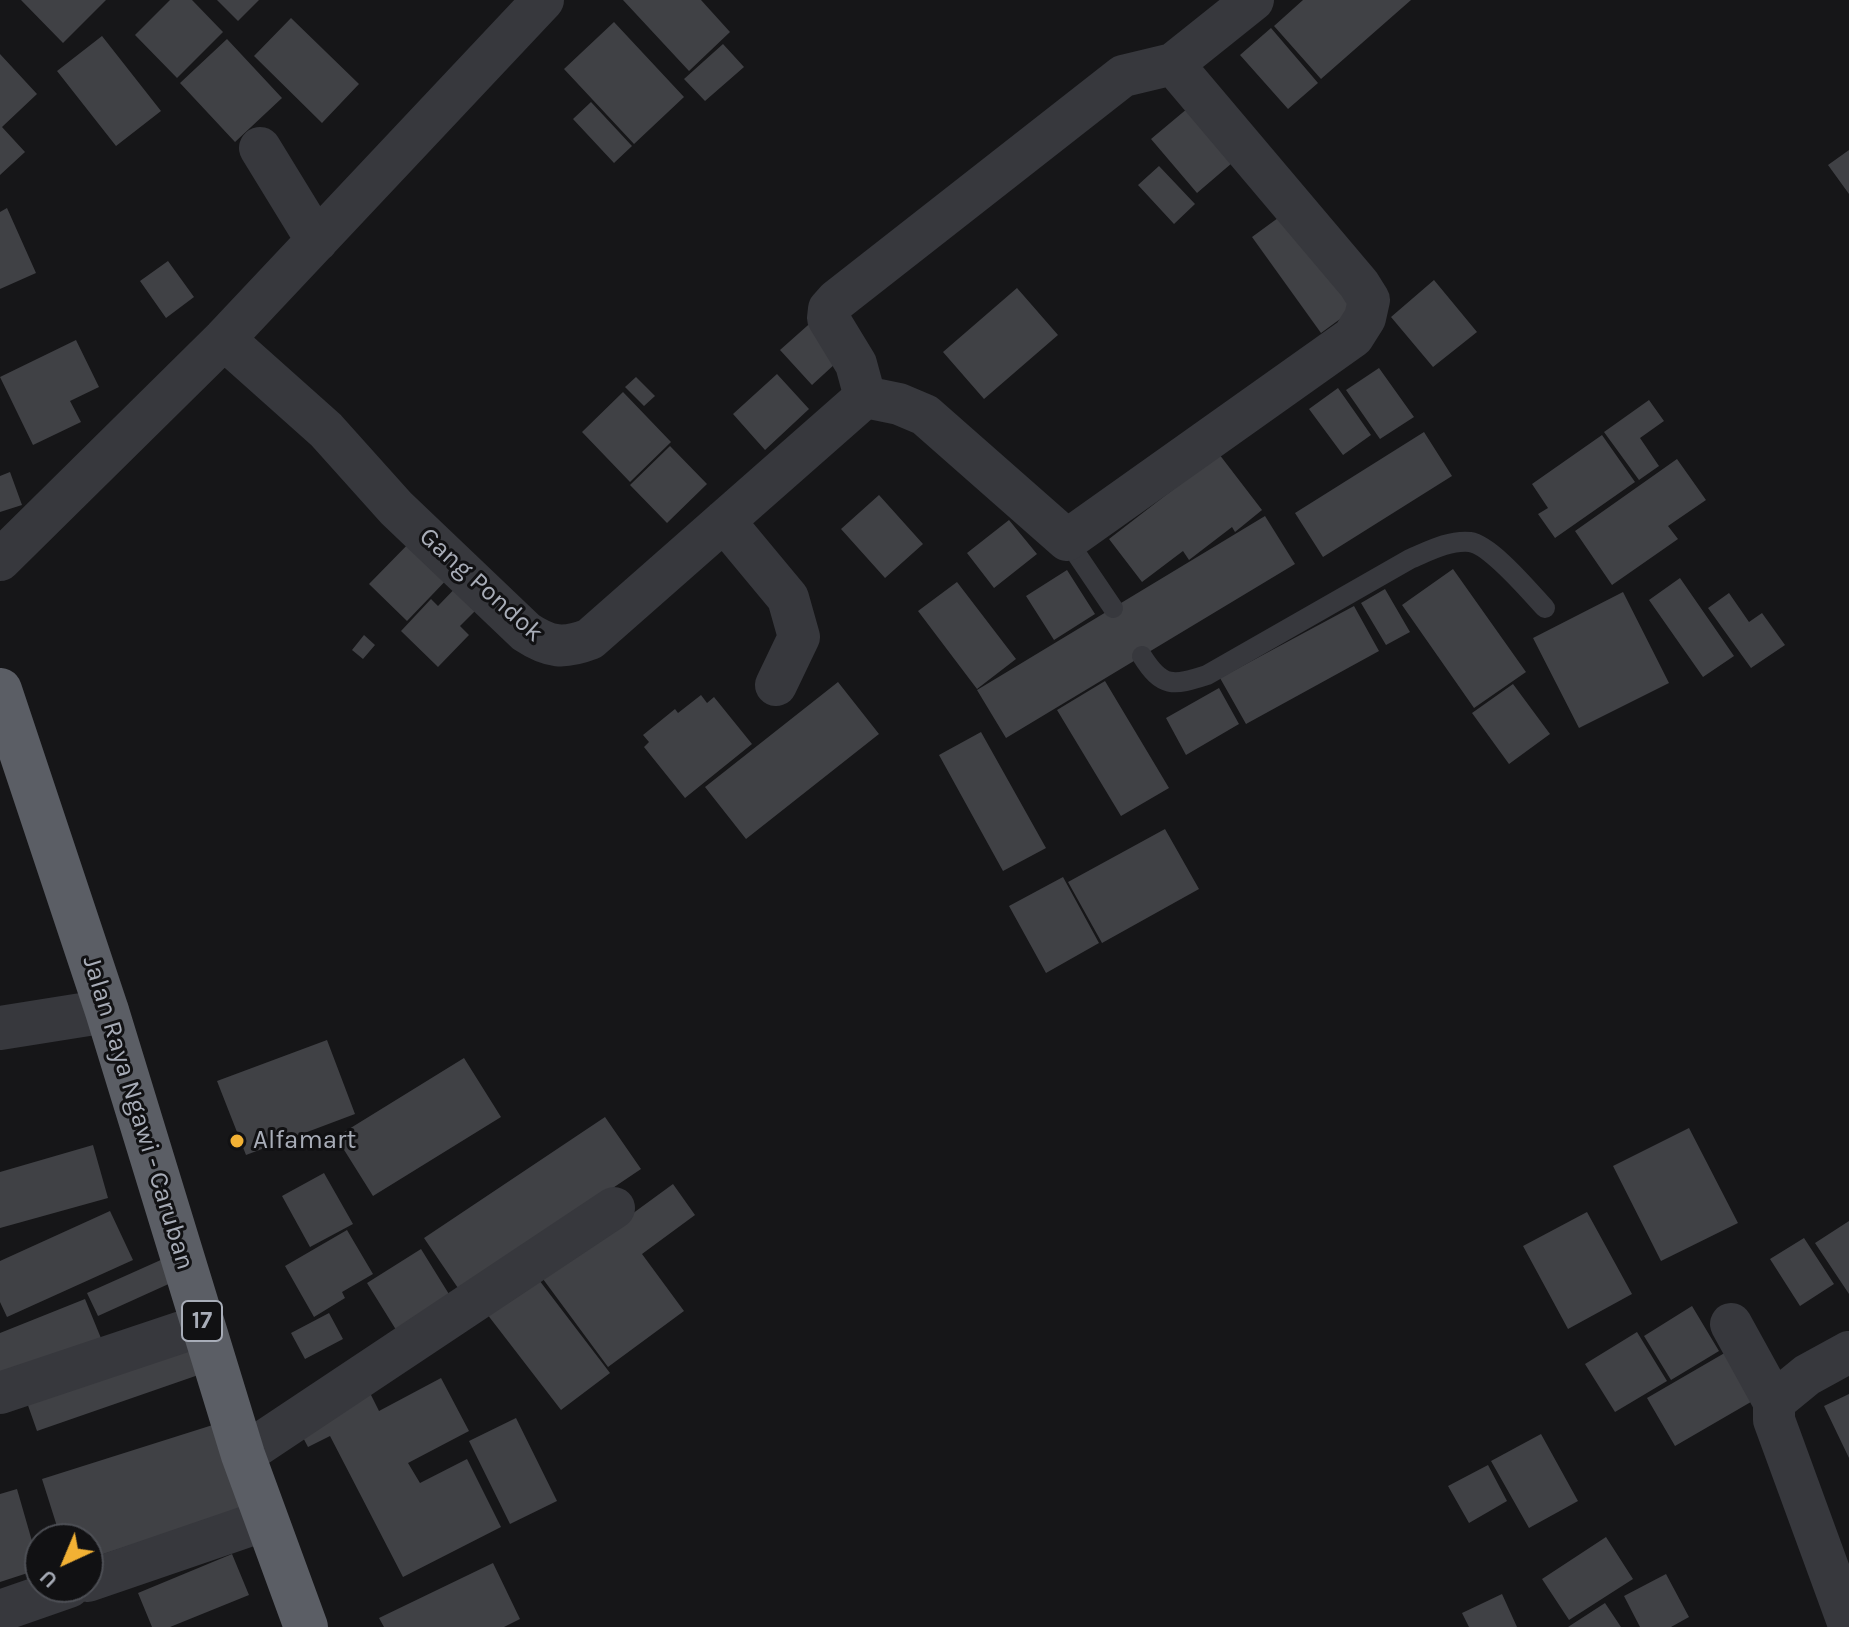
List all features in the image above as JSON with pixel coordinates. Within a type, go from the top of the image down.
[{"type":"highway","name":"Jalan Raya Ngawi - Caruban","points":[[0,690],[107,1011],[243,1455],[306,1627]]},
{"type":"street","points":[[0,560],[224,339],[543,0]]},
{"type":"street","points":[[1173,64],[1369,300],[1365,318],[1353,337],[1337,351],[1067,540],[925,415],[899,404],[865,397],[856,364],[828,318],[829,309],[1123,76],[1173,64],[1253,0]]},
{"type":"street","points":[[260,148],[317,241]]},
{"type":"street","name":"Gang Pondok","points":[[224,339],[326,430],[396,508],[526,632],[544,645],[566,648],[590,639],[865,397]]},
{"type":"street","points":[[724,521],[788,598],[799,637],[776,685]]},
{"type":"street","points":[[0,1028],[107,1011]]},
{"type":"street","points":[[243,1455],[614,1208]]},
{"type":"street","points":[[1731,1324],[1774,1402],[1774,1420],[1849,1625]]},
{"type":"street","points":[[0,1393],[203,1325]]},
{"type":"street","points":[[1774,1402],[1807,1375],[1849,1352]]},
{"type":"street","points":[[104,1576],[266,1520]]},
{"type":"street","points":[[0,1611],[24,1603]]},
{"type":"lane","points":[[1067,540],[1113,608]]},
{"type":"lane","points":[[1142,656],[1154,675],[1165,682],[1184,683],[1207,675],[1410,559],[1445,545],[1473,542],[1495,557],[1545,608]]},
{"type":"building","points":[[21,0],[106,0],[63,43]]},
{"type":"building","points":[[170,0],[192,0],[223,32],[177,78],[135,35]]},
{"type":"building","points":[[217,0],[259,0],[238,21]]},
{"type":"building","points":[[623,0],[701,0],[730,32],[689,71]]},
{"type":"building","points":[[1303,0],[1411,0],[1321,79],[1274,26]]},
{"type":"building","points":[[291,18],[359,84],[322,123],[254,56]]},
{"type":"building","points":[[614,22],[684,97],[634,144],[564,69]]},
{"type":"building","points":[[1271,28],[1318,83],[1288,109],[1240,55]]},
{"type":"building","points":[[102,36],[161,111],[116,146],[57,71]]},
{"type":"building","points":[[227,39],[282,98],[235,142],[180,83]]},
{"type":"building","points":[[723,44],[744,67],[705,101],[684,79]]},
{"type":"building","points":[[0,54],[37,94],[2,127],[25,152],[0,175]]},
{"type":"building","points":[[591,102],[632,146],[614,163],[573,119]]},
{"type":"building","points":[[1194,103],[1239,157],[1197,193],[1151,139]]},
{"type":"building","points":[[1849,150],[1849,194],[1828,165]]},
{"type":"building","points":[[1159,166],[1195,204],[1174,224],[1138,185]]},
{"type":"building","points":[[1293,207],[1362,303],[1321,333],[1252,237]]},
{"type":"building","points":[[7,208],[36,273],[0,289],[0,212]]},
{"type":"building","points":[[168,261],[194,297],[166,318],[140,281]]},
{"type":"building","points":[[1434,280],[1477,332],[1433,367],[1391,317]]},
{"type":"building","points":[[1017,288],[1058,335],[984,399],[943,352]]},
{"type":"building","points":[[816,318],[848,352],[812,385],[780,350]]},
{"type":"building","points":[[76,340],[99,387],[70,401],[81,422],[33,445],[0,377]]},
{"type":"building","points":[[1379,368],[1414,417],[1380,439],[1346,390]]},
{"type":"building","points":[[777,374],[809,409],[765,450],[733,414]]},
{"type":"building","points":[[636,377],[655,396],[644,406],[625,387]]},
{"type":"building","points":[[1338,388],[1371,435],[1343,455],[1309,409]]},
{"type":"building","points":[[623,392],[671,442],[630,482],[582,432]]},
{"type":"building","points":[[1649,400],[1664,421],[1640,438],[1659,466],[1639,480],[1604,432]]},
{"type":"building","points":[[1424,432],[1452,476],[1323,557],[1295,513]]},
{"type":"building","points":[[1602,435],[1635,482],[1555,538],[1538,514],[1548,508],[1532,484]]},
{"type":"building","points":[[670,446],[707,484],[667,523],[630,485]]},
{"type":"building","points":[[1219,454],[1262,510],[1235,532],[1232,527],[1189,560],[1183,551],[1142,582],[1109,539]]},
{"type":"building","points":[[1677,459],[1706,500],[1668,526],[1678,539],[1612,585],[1575,531]]},
{"type":"building","points":[[10,472],[22,505],[0,512],[0,476]]},
{"type":"building","points":[[879,495],[923,544],[885,578],[841,529]]},
{"type":"building","points":[[1265,516],[1295,564],[1006,738],[977,690]]},
{"type":"building","points":[[1009,520],[1037,554],[994,588],[967,553]]},
{"type":"building","points":[[416,536],[454,572],[407,621],[369,584]]},
{"type":"building","points":[[1453,569],[1526,672],[1474,708],[1402,605]]},
{"type":"building","points":[[1067,570],[1095,614],[1054,640],[1026,596]]},
{"type":"building","points":[[1680,578],[1734,656],[1703,677],[1649,600]]},
{"type":"building","points":[[463,580],[485,601],[460,626],[469,635],[438,667],[401,631],[431,599],[438,606]]},
{"type":"building","points":[[957,582],[1016,659],[977,689],[918,611]]},
{"type":"building","points":[[1385,589],[1410,632],[1386,645],[1361,603]]},
{"type":"building","points":[[1623,592],[1669,683],[1579,728],[1533,638]]},
{"type":"building","points":[[1729,593],[1749,622],[1762,613],[1785,645],[1751,668],[1708,608]]},
{"type":"building","points":[[1354,606],[1379,651],[1246,724],[1220,678]]},
{"type":"building","points":[[364,635],[375,645],[363,659],[352,650]]},
{"type":"building","points":[[1105,681],[1169,788],[1121,816],[1057,710]]},
{"type":"building","points":[[838,682],[879,734],[746,839],[705,787]]},
{"type":"building","points":[[1513,684],[1550,734],[1509,764],[1472,713]]},
{"type":"building","points":[[1219,688],[1239,724],[1186,755],[1166,718]]},
{"type":"building","points":[[701,695],[707,703],[714,697],[752,744],[685,798],[644,747],[649,742],[643,735],[675,709],[678,713]]},
{"type":"building","points":[[981,732],[1046,848],[1003,871],[939,755]]},
{"type":"building","points":[[1165,829],[1199,889],[1102,943],[1068,882]]},
{"type":"building","points":[[1063,877],[1099,943],[1046,973],[1009,906]]},
{"type":"building","points":[[327,1040],[355,1114],[246,1155],[217,1081]]},
{"type":"building","points":[[464,1058],[501,1117],[373,1196],[336,1137]]},
{"type":"building","points":[[605,1117],[641,1169],[460,1291],[424,1238]]},
{"type":"building","points":[[1689,1128],[1738,1223],[1661,1261],[1613,1166]]},
{"type":"building","points":[[93,1145],[108,1198],[0,1228],[0,1172]]},
{"type":"building","points":[[324,1173],[353,1224],[310,1247],[282,1196]]},
{"type":"building","points":[[673,1184],[695,1215],[642,1254],[684,1311],[608,1367],[543,1279]]},
{"type":"building","points":[[110,1211],[133,1260],[7,1317],[0,1302],[0,1261]]},
{"type":"building","points":[[1587,1212],[1632,1294],[1568,1329],[1523,1246]]},
{"type":"building","points":[[1849,1221],[1849,1294],[1815,1243]]},
{"type":"building","points":[[347,1230],[373,1274],[342,1292],[345,1298],[314,1317],[285,1266]]},
{"type":"building","points":[[1804,1238],[1834,1284],[1800,1306],[1770,1259]]},
{"type":"building","points":[[421,1249],[452,1299],[398,1333],[367,1283]]},
{"type":"building","points":[[163,1259],[173,1282],[98,1316],[87,1293]]},
{"type":"building","points":[[536,1276],[610,1373],[561,1410],[487,1314]]},
{"type":"building","points":[[85,1299],[105,1348],[0,1390],[0,1333]]},
{"type":"building","points":[[1692,1306],[1719,1351],[1671,1380],[1644,1336]]},
{"type":"building","points":[[329,1313],[343,1339],[305,1359],[291,1333]]},
{"type":"building","points":[[1637,1332],[1667,1381],[1615,1412],[1585,1364]]},
{"type":"building","points":[[194,1335],[207,1372],[37,1431],[24,1394]]},
{"type":"building","points":[[1728,1351],[1756,1399],[1675,1446],[1647,1398]]},
{"type":"building","points":[[441,1378],[469,1431],[408,1463],[420,1483],[467,1459],[501,1527],[403,1577],[330,1436],[308,1447],[298,1428],[369,1391],[379,1411]]},
{"type":"building","points":[[1849,1394],[1849,1458],[1824,1406]]},
{"type":"building","points":[[516,1418],[557,1501],[510,1524],[469,1441]]},
{"type":"building","points":[[219,1423],[246,1508],[104,1554],[104,1523],[56,1523],[42,1479]]},
{"type":"building","points":[[1541,1434],[1578,1501],[1529,1528],[1491,1461]]},
{"type":"building","points":[[1488,1465],[1507,1501],[1469,1523],[1448,1486]]},
{"type":"building","points":[[17,1489],[27,1523],[24,1523],[24,1574],[0,1582],[0,1494]]},
{"type":"building","points":[[1606,1537],[1633,1579],[1569,1620],[1542,1579]]},
{"type":"building","points":[[232,1554],[249,1595],[170,1627],[152,1627],[138,1593]]},
{"type":"building","points":[[493,1563],[520,1619],[504,1627],[384,1627],[379,1618]]},
{"type":"building","points":[[1666,1574],[1689,1617],[1671,1627],[1640,1627],[1624,1596]]},
{"type":"building","points":[[1502,1594],[1517,1627],[1469,1627],[1462,1613]]},
{"type":"building","points":[[1605,1603],[1621,1627],[1568,1627]]},
{"type":"place","name":"Alfamart","points":[[237,1141]]}]
